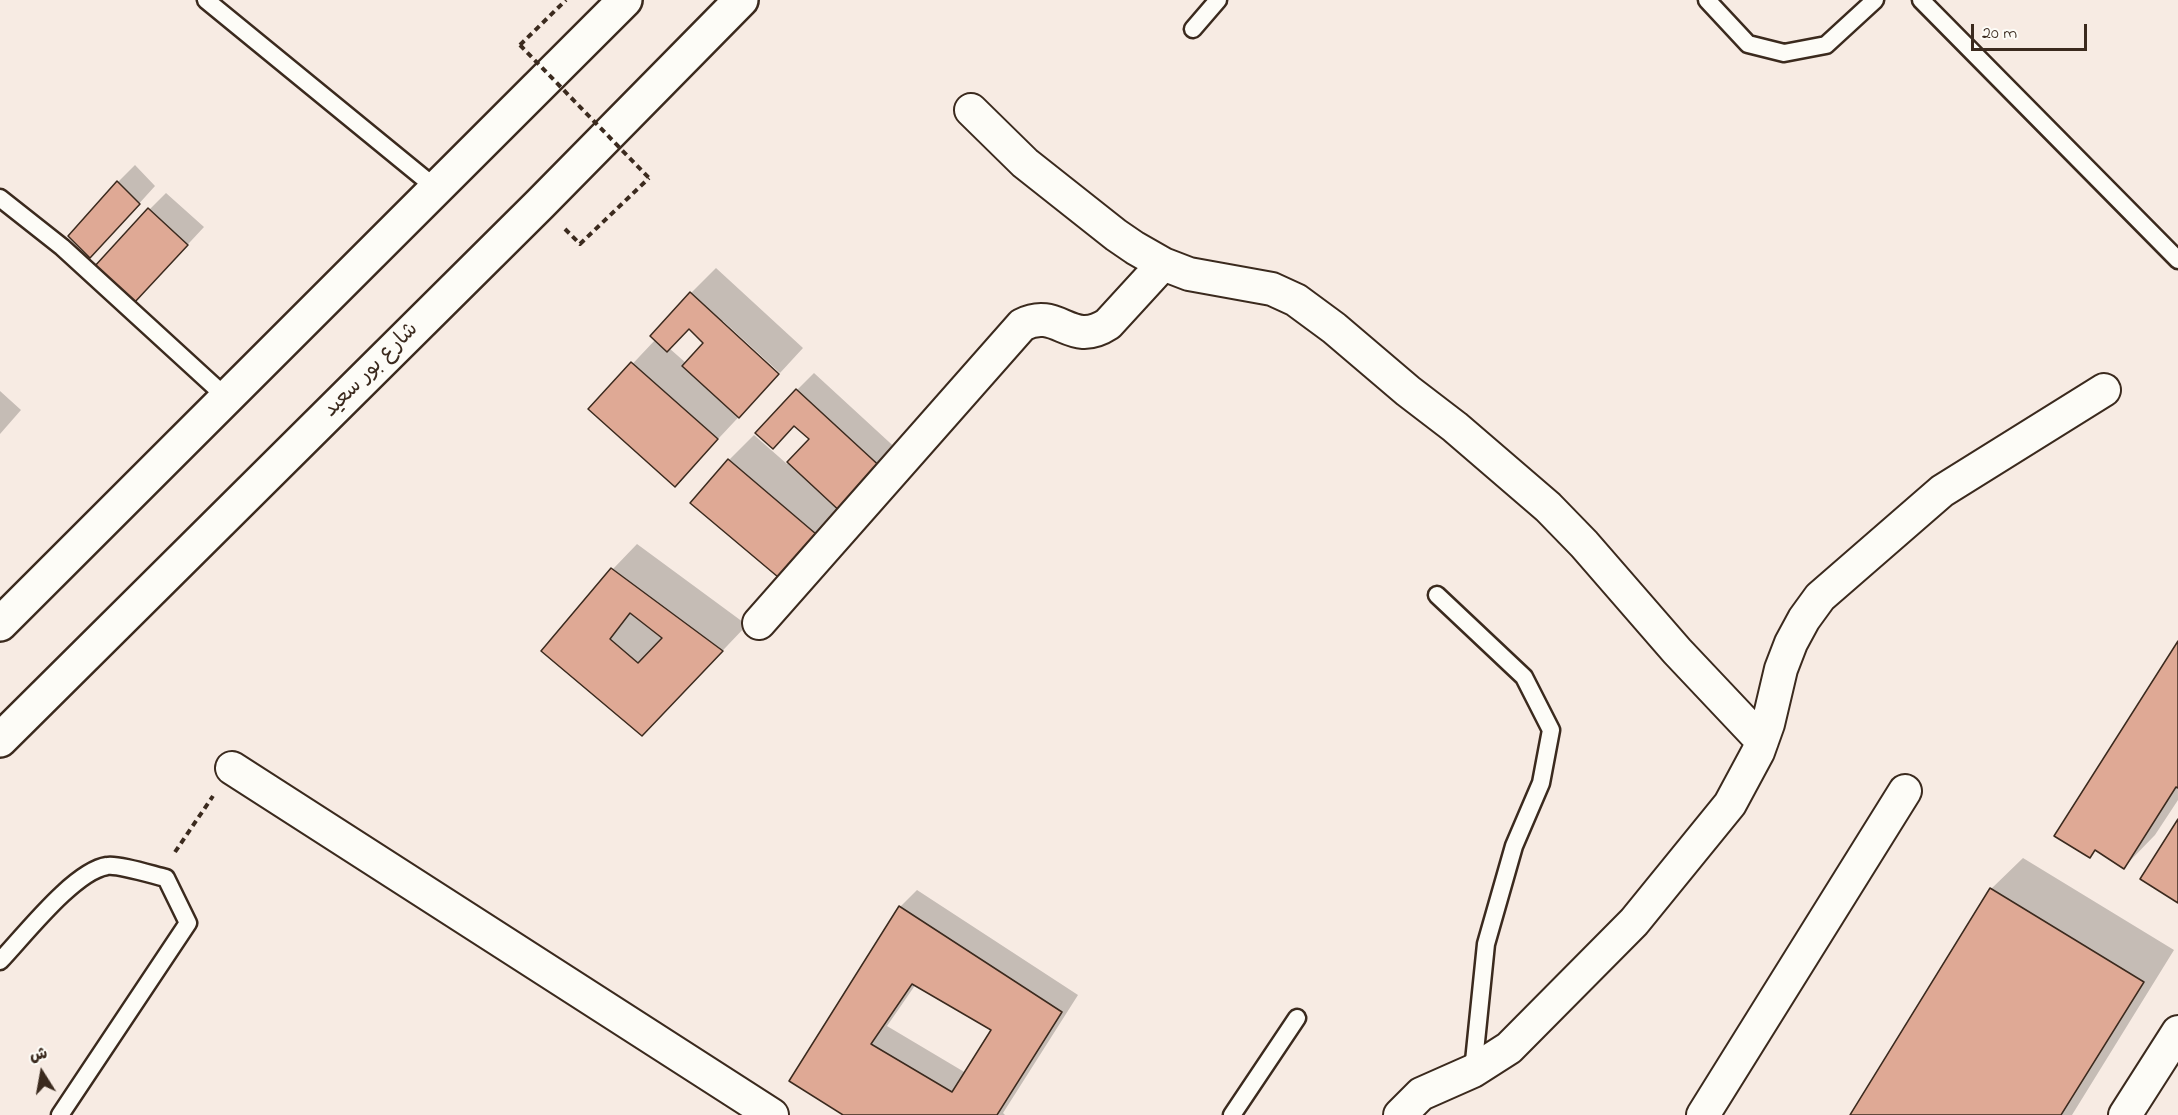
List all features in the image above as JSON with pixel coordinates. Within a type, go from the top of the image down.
[{"type":"main road","points":[[0,624],[625,0]]},
{"type":"main road","name":"شارع بور سعيد","points":[[0,740],[515,229],[741,0]]},
{"type":"street","points":[[971,110],[1043,178],[1116,235],[1163,264],[1188,274],[1272,289],[1296,300],[1334,328],[1548,507],[1584,544],[1677,651],[1762,741]]},
{"type":"street","points":[[759,623],[1022,326],[1029,321],[1046,319],[1076,332],[1093,332],[1101,329],[1163,264]]},
{"type":"street","points":[[1400,1115],[1422,1094],[1473,1071],[1509,1048],[1634,922],[1730,804],[1762,741],[1791,643],[1804,619],[1820,597],[1942,491],[2104,390]]},
{"type":"street","points":[[232,768],[772,1115]]},
{"type":"street","points":[[1703,1115],[1905,791]]},
{"type":"street","points":[[2126,1115],[2178,1032]]},
{"type":"lane","points":[[206,0],[437,189]]},
{"type":"lane","points":[[1193,29],[1218,0]]},
{"type":"lane","points":[[1707,0],[1748,44],[1784,53],[1826,45],[1875,0]]},
{"type":"lane","points":[[1921,0],[2178,260]]},
{"type":"lane","points":[[0,198],[62,247],[227,398]]},
{"type":"lane","points":[[1437,595],[1524,677],[1551,730],[1541,783],[1514,846],[1486,944],[1473,1071]]},
{"type":"lane","points":[[0,961],[66,890],[85,874],[108,865],[166,878],[188,923],[60,1115]]},
{"type":"lane","points":[[1232,1115],[1297,1018]]},
{"type":"path","points":[[566,0],[520,45],[649,178],[579,244]]},
{"type":"path","points":[[166,878],[176,852],[232,768]]},
{"type":"building","points":[[117,181],[140,204],[90,258],[68,236]]},
{"type":"building","points":[[148,208],[188,245],[134,303],[94,267]]},
{"type":"building","points":[[690,292],[779,374],[739,418],[682,366],[703,343],[689,329],[667,352],[650,336]]},
{"type":"building","points":[[631,362],[718,439],[675,487],[588,409]]},
{"type":"building","points":[[796,389],[885,471],[844,515],[787,462],[809,439],[794,426],[773,449],[755,433]]},
{"type":"building","points":[[728,459],[816,534],[778,577],[690,503]]},
{"type":"building","points":[[611,568],[723,651],[642,736],[541,651]],"holes":[[[630,613],[662,638],[638,663],[610,639]]]},
{"type":"building","points":[[2178,641],[2178,788],[2176,787],[2124,869],[2095,850],[2090,858],[2054,836]]},
{"type":"building","points":[[2178,819],[2178,903],[2140,879]]},
{"type":"building","points":[[1990,888],[2144,982],[2061,1115],[1850,1115]]},
{"type":"building","points":[[899,906],[1062,1012],[997,1115],[843,1115],[789,1081]],"holes":[[[912,984],[991,1030],[952,1092],[871,1044]]]}]
